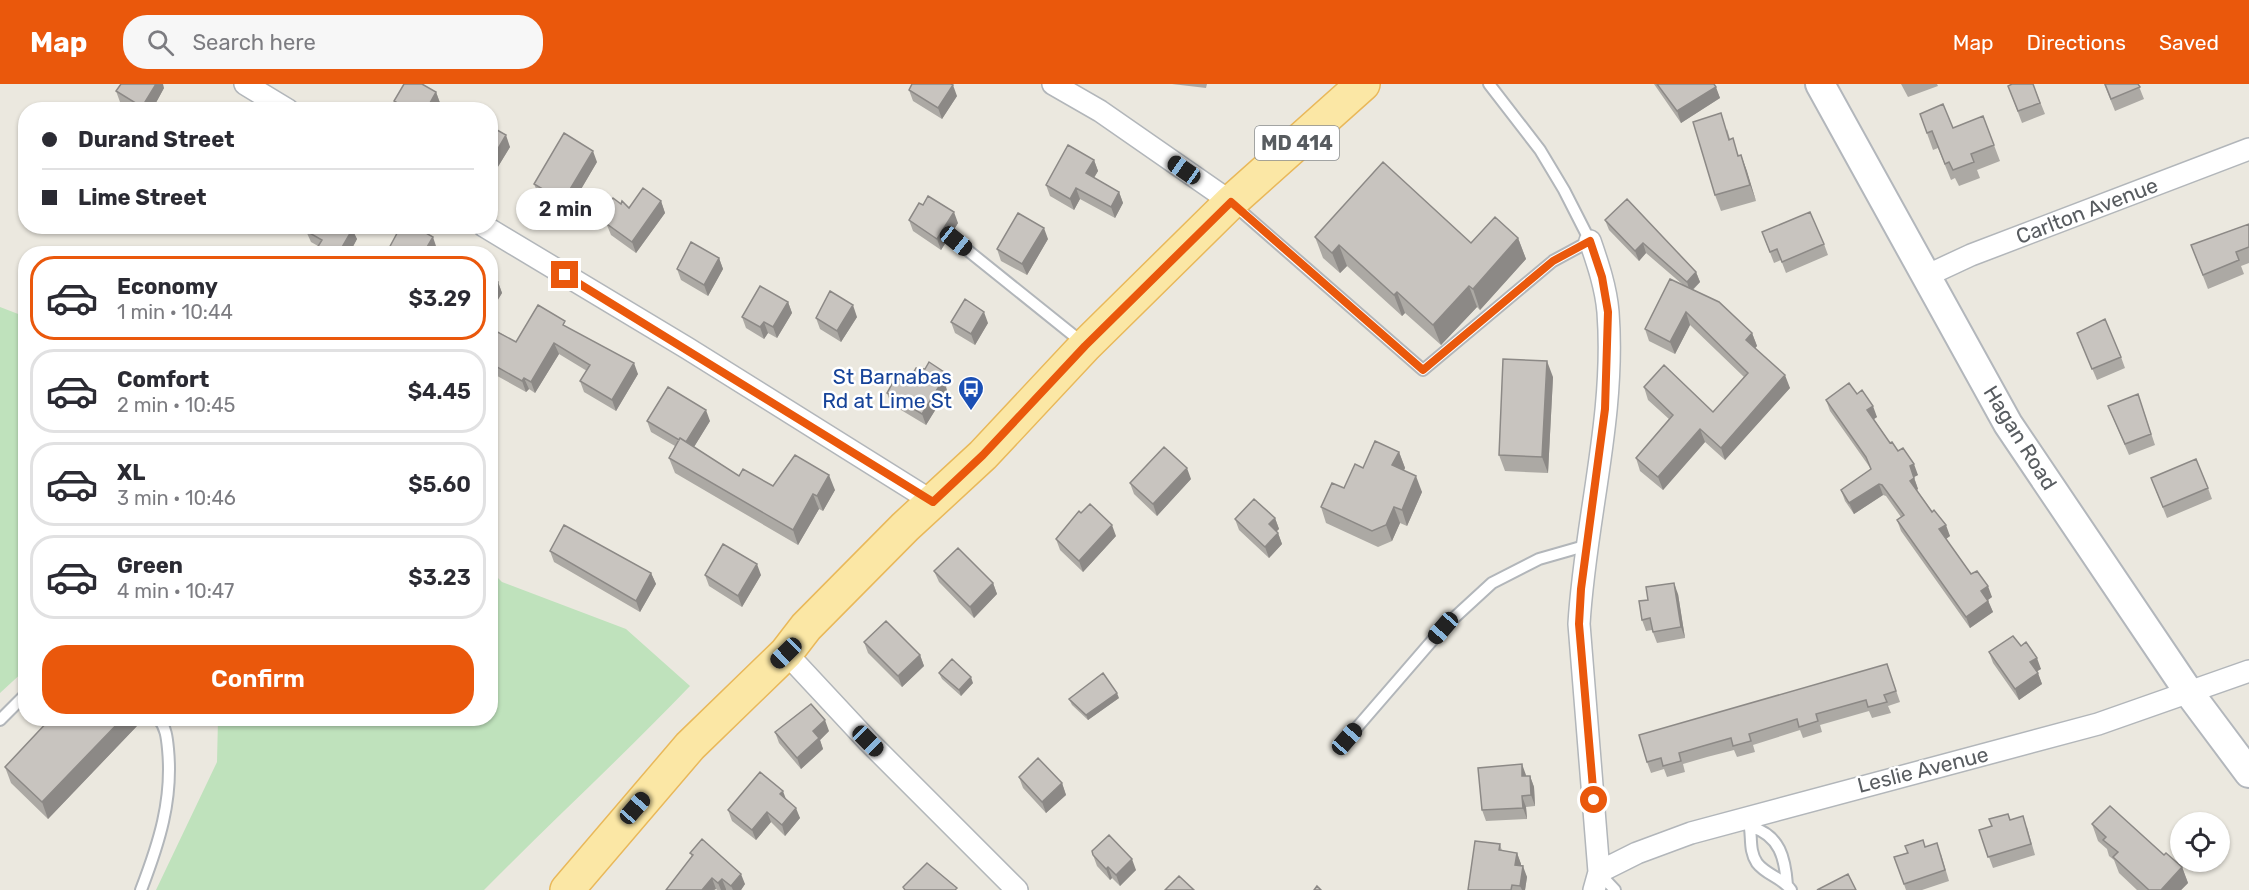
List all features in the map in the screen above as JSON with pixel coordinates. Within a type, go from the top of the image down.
[{"type":"main road","name":"MD 414","points":[[567,890],[690,746],[786,653],[806,627],[905,527],[983,455],[1085,346],[1231,202],[1363,84]]},
{"type":"street","points":[[245,84],[275,102]]},
{"type":"street","points":[[1053,84],[1100,111],[1231,202]]},
{"type":"street","name":"Hagan Road","points":[[1820,84],[2008,424],[2190,694],[2249,773]]},
{"type":"street","name":"Carlton Avenue","points":[[1926,276],[1971,255],[2249,149]]},
{"type":"street","points":[[497,234],[687,348],[933,502]]},
{"type":"street","points":[[1590,241],[1602,277],[1608,312],[1605,409],[1579,624],[1596,881]]},
{"type":"street","points":[[786,653],[868,741],[1017,890]]},
{"type":"street","name":"Leslie Avenue","points":[[1596,881],[1637,853],[1691,832],[1750,822],[2098,724],[2190,694],[2249,671]]},
{"type":"lane","points":[[1231,202],[1423,370],[1553,261],[1590,241],[1540,150],[1489,84]]},
{"type":"lane","points":[[956,241],[1085,346]]},
{"type":"lane","points":[[1347,739],[1443,628],[1492,583],[1539,559],[1588,545]]},
{"type":"lane","points":[[0,720],[18,702]]},
{"type":"lane","points":[[141,890],[156,851],[170,790],[164,726]]},
{"type":"lane","points":[[1750,822],[1767,832],[1776,843],[1785,865],[1789,888],[1768,875],[1756,861],[1749,843],[1750,822]]},
{"type":"lane","points":[[1596,881],[1615,890]]},
{"type":"green space","points":[[0,307],[18,314],[18,676],[0,693]]},
{"type":"green space","points":[[498,578],[502,582],[626,629],[690,686],[484,890],[156,890],[217,762],[218,726],[498,726]]},
{"type":"building","points":[[121,84],[156,84],[145,102],[134,102],[116,91]]},
{"type":"building","points":[[404,84],[422,84],[436,92],[430,102],[394,101]]},
{"type":"building","points":[[912,84],[953,85],[938,108],[909,90]]},
{"type":"building","points":[[1657,84],[1714,84],[1716,87],[1677,111]]},
{"type":"building","points":[[2033,84],[2040,103],[2018,111],[2008,86]]},
{"type":"building","points":[[2105,84],[2138,84],[2140,87],[2111,99]]},
{"type":"building","points":[[1943,104],[1953,128],[1983,116],[1994,145],[1971,154],[1974,162],[1953,170],[1949,162],[1945,164],[1932,131],[1927,133],[1920,114]]},
{"type":"building","points":[[1721,113],[1729,140],[1733,138],[1738,156],[1741,155],[1750,185],[1715,195],[1693,122]]},
{"type":"building","points":[[498,130],[506,135],[498,149]]},
{"type":"building","points":[[564,133],[593,151],[563,201],[534,184]]},
{"type":"building","points":[[1068,145],[1094,160],[1086,173],[1119,192],[1111,207],[1076,188],[1070,199],[1046,185]]},
{"type":"building","points":[[1383,162],[1471,243],[1495,217],[1518,238],[1473,289],[1469,286],[1433,325],[1397,292],[1394,295],[1339,245],[1332,253],[1315,237]]},
{"type":"building","points":[[643,188],[661,201],[632,242],[607,224],[610,219],[602,213],[613,198],[621,204],[622,201],[629,208]]},
{"type":"building","points":[[928,196],[954,212],[937,239],[909,220],[919,203],[923,205]]},
{"type":"building","points":[[1627,199],[1696,272],[1687,282],[1643,243],[1635,251],[1605,220]]},
{"type":"building","points":[[1810,212],[1824,244],[1782,262],[1777,249],[1770,252],[1762,232]]},
{"type":"building","points":[[1018,213],[1044,228],[1022,264],[997,249]]},
{"type":"building","points":[[2249,224],[2249,247],[2236,252],[2239,260],[2203,275],[2191,245]]},
{"type":"building","points":[[311,234],[350,234],[343,246],[318,246],[322,240]]},
{"type":"building","points":[[397,234],[428,234],[433,237],[428,246],[390,246]]},
{"type":"building","points":[[691,242],[719,258],[704,285],[677,269]]},
{"type":"building","points":[[1670,279],[1719,302],[1752,333],[1746,340],[1785,375],[1721,448],[1700,429],[1658,477],[1636,458],[1673,415],[1644,387],[1664,365],[1713,412],[1748,373],[1686,312],[1670,342],[1645,329]]},
{"type":"building","points":[[760,286],[788,302],[773,327],[764,322],[760,327],[742,317]]},
{"type":"building","points":[[830,291],[853,305],[837,331],[816,318]]},
{"type":"building","points":[[965,299],[984,312],[971,334],[951,322]]},
{"type":"building","points":[[538,305],[565,321],[563,325],[634,363],[612,400],[580,381],[590,365],[554,343],[531,382],[524,378],[522,381],[498,368],[498,332],[516,342]]},
{"type":"building","points":[[2105,319],[2121,357],[2092,369],[2077,333]]},
{"type":"building","points":[[1503,359],[1547,361],[1542,457],[1499,455]]},
{"type":"building","points":[[929,362],[944,372],[941,378],[943,380],[922,414],[887,393],[896,377],[907,384],[916,368],[925,369]]},
{"type":"building","points":[[1849,383],[1857,394],[1862,390],[1873,406],[1867,410],[1890,443],[1892,442],[1898,451],[1903,448],[1914,464],[1910,466],[1914,478],[1910,481],[1932,512],[1934,510],[1946,525],[1939,529],[1971,574],[1977,571],[1988,586],[1981,591],[1988,601],[1966,617],[1897,520],[1904,515],[1882,485],[1879,484],[1849,503],[1841,490],[1871,469],[1866,457],[1826,400]]},
{"type":"building","points":[[668,387],[706,410],[686,442],[647,421]]},
{"type":"building","points":[[2138,394],[2151,434],[2125,444],[2108,406]]},
{"type":"building","points":[[680,438],[739,476],[743,469],[773,486],[795,455],[829,475],[817,496],[813,494],[793,530],[669,458]]},
{"type":"building","points":[[1375,441],[1399,452],[1392,465],[1416,476],[1402,510],[1394,507],[1386,525],[1372,531],[1321,507],[1332,483],[1344,488],[1355,464],[1363,468]]},
{"type":"building","points":[[1164,447],[1187,468],[1153,504],[1130,483]]},
{"type":"building","points":[[2196,459],[2208,488],[2163,507],[2151,478]]},
{"type":"building","points":[[1254,499],[1275,518],[1269,524],[1278,533],[1265,547],[1235,519]]},
{"type":"building","points":[[1090,504],[1112,525],[1079,561],[1056,539],[1079,511],[1081,513]]},
{"type":"building","points":[[564,525],[651,573],[636,601],[550,551]]},
{"type":"building","points":[[723,544],[757,564],[738,596],[705,575]]},
{"type":"building","points":[[958,548],[993,583],[970,607],[934,571]]},
{"type":"building","points":[[1674,583],[1681,627],[1653,632],[1650,618],[1642,620],[1639,601],[1648,600],[1646,587]]},
{"type":"building","points":[[886,621],[920,655],[898,676],[864,642]]},
{"type":"building","points":[[2013,636],[2021,646],[2026,642],[2037,658],[2030,662],[2038,673],[2015,689],[1989,652]]},
{"type":"building","points":[[952,659],[971,677],[959,690],[939,673]]},
{"type":"building","points":[[1887,664],[1896,691],[1884,695],[1887,702],[1868,707],[1866,700],[1816,714],[1818,721],[1799,727],[1797,719],[1749,734],[1751,741],[1733,746],[1731,738],[1679,753],[1681,761],[1663,766],[1661,758],[1647,762],[1639,735]]},
{"type":"building","points":[[1103,673],[1117,693],[1086,715],[1069,699]]},
{"type":"building","points":[[811,704],[825,720],[813,731],[819,738],[797,758],[775,732]]},
{"type":"building","points":[[43,726],[115,726],[42,802],[5,767]]},
{"type":"building","points":[[1038,758],[1062,783],[1042,802],[1019,777]]},
{"type":"building","points":[[1522,764],[1522,776],[1530,776],[1531,795],[1522,796],[1523,808],[1482,810],[1478,768]]},
{"type":"building","points":[[760,772],[783,791],[780,794],[796,808],[782,825],[767,812],[752,830],[728,810]]},
{"type":"building","points":[[2110,806],[2164,855],[2166,853],[2170,856],[2170,872],[2177,872],[2161,890],[2149,890],[2113,857],[2118,852],[2103,840],[2106,837],[2092,824]]},
{"type":"building","points":[[2008,814],[2010,820],[2023,816],[2031,844],[1988,857],[1979,830],[1992,826],[1989,819]]},
{"type":"building","points":[[1109,835],[1132,859],[1116,875],[1108,867],[1106,869],[1092,851]]},
{"type":"building","points":[[702,839],[741,874],[731,886],[722,879],[718,883],[712,878],[702,890],[666,890],[693,855],[690,853]]},
{"type":"building","points":[[1923,840],[1925,847],[1937,843],[1945,870],[1904,884],[1894,857],[1908,853],[1905,846]]},
{"type":"building","points":[[1475,841],[1500,844],[1499,850],[1517,853],[1515,865],[1523,866],[1520,886],[1512,885],[1511,890],[1468,890]]},
{"type":"building","points":[[927,863],[957,888],[955,890],[905,890],[903,887]]},
{"type":"building","points":[[1848,874],[1856,890],[1817,890]]},
{"type":"building","points":[[1179,876],[1194,890],[1165,890]]},
{"type":"place","name":"St Barnabas Rd at Lime St","points":[[971,412]]},
{"type":"route","points":[[565,275],[687,348],[933,502],[983,455],[1085,346],[1231,202],[1423,370],[1553,261],[1590,241],[1602,277],[1608,312],[1605,409],[1593,513],[1581,589],[1579,624],[1594,800]]}]
